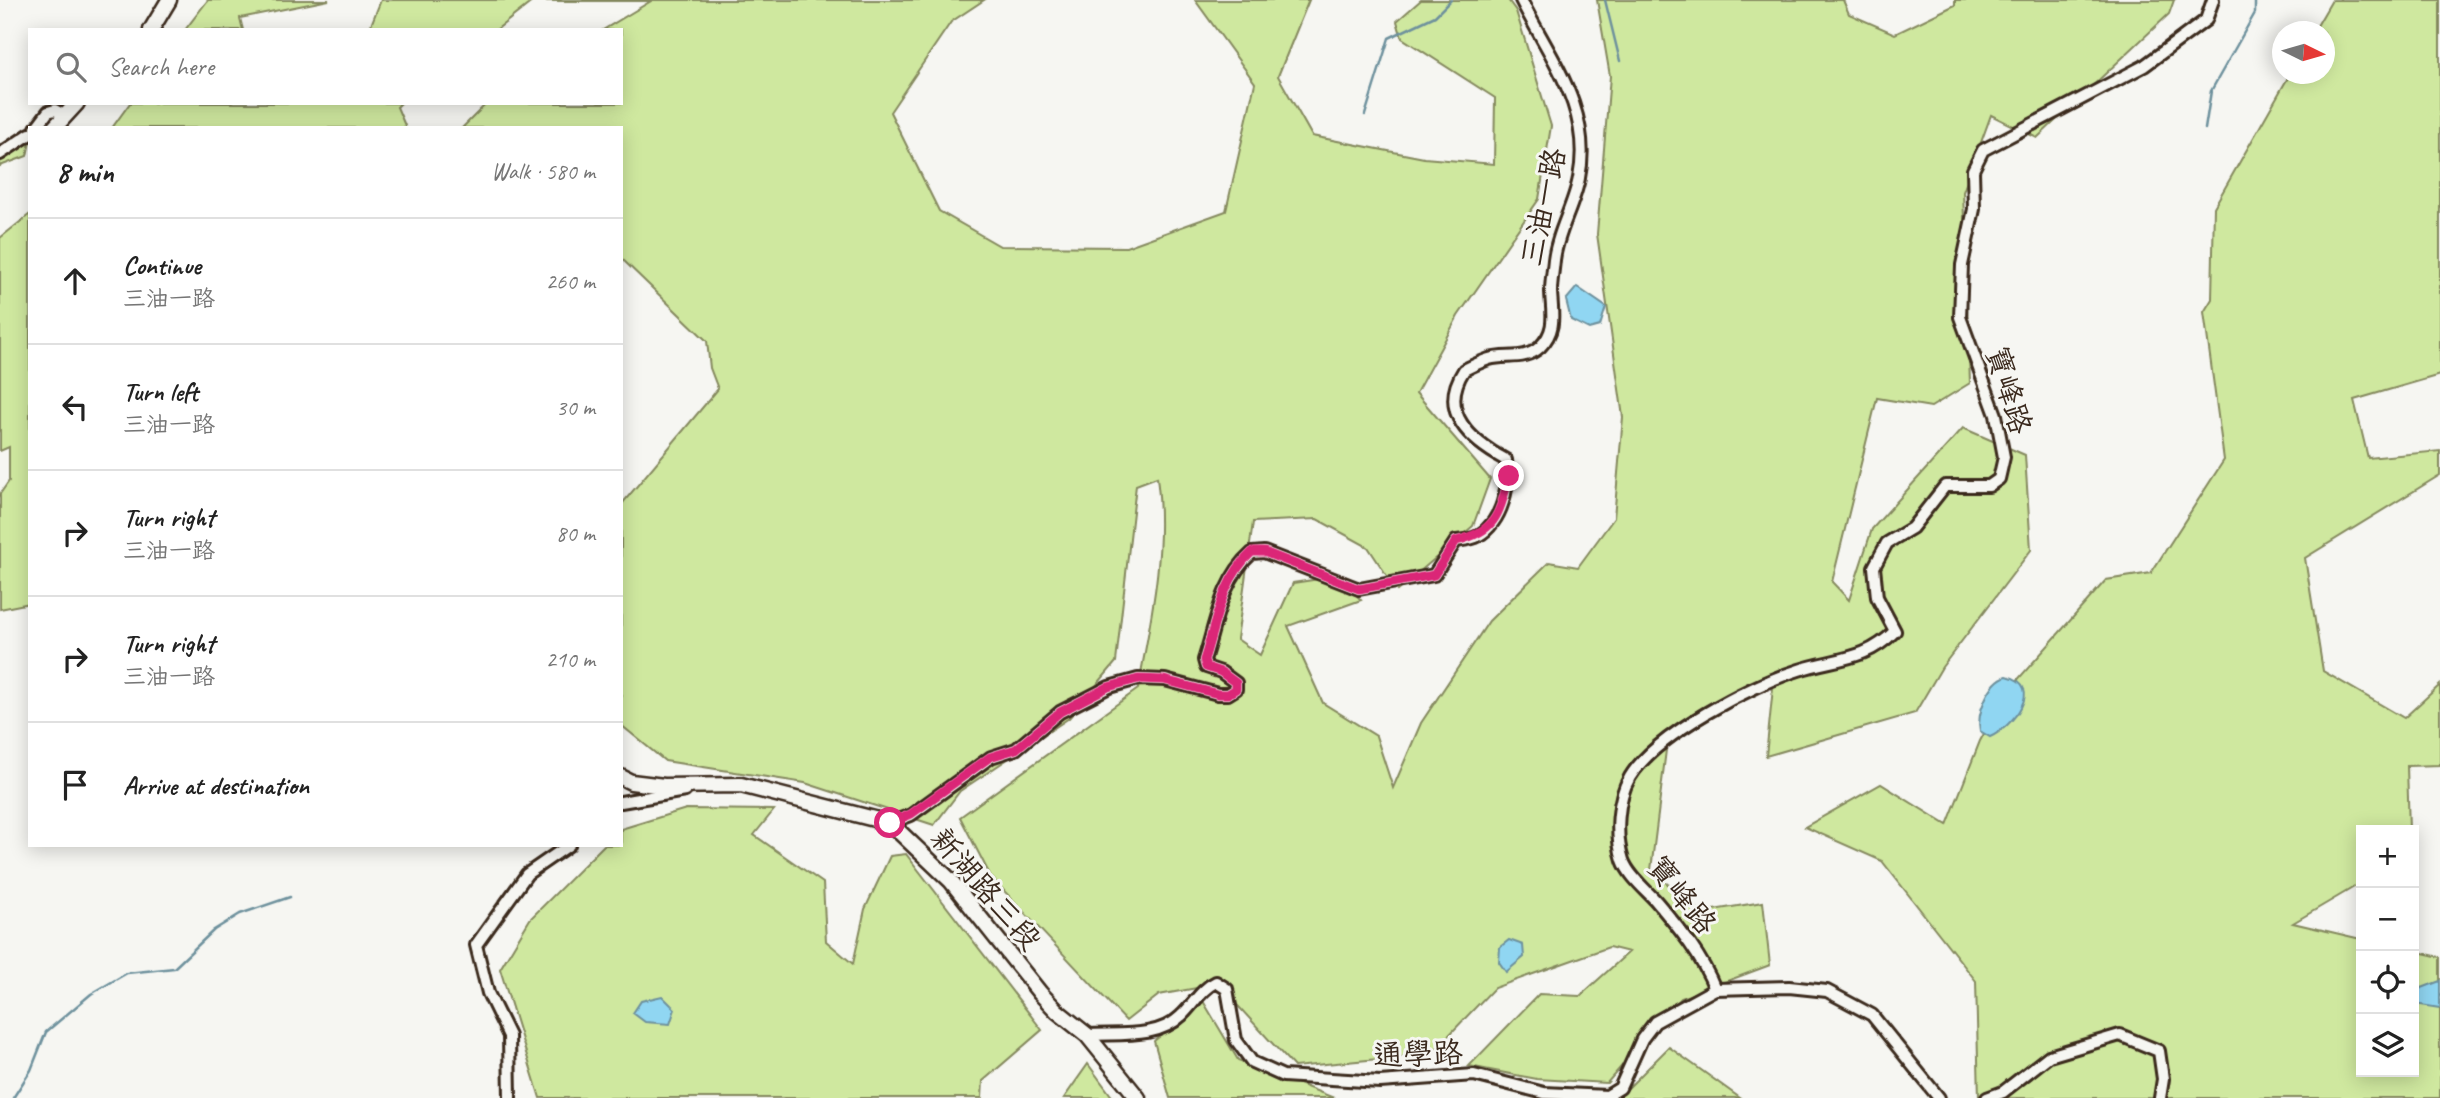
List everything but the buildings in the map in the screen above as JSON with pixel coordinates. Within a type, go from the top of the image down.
[{"type":"street","points":[[152,28],[169,0]]},
{"type":"street","name":"三油一路","points":[[890,823],[911,814],[990,757],[1016,749],[1060,712],[1108,687],[1138,679],[1164,680],[1218,694],[1228,694],[1236,689],[1236,683],[1221,672],[1206,667],[1204,660],[1224,593],[1241,562],[1252,552],[1264,552],[1359,589],[1367,589],[1385,583],[1434,575],[1456,541],[1478,536],[1499,514],[1509,476],[1506,460],[1462,427],[1455,407],[1457,391],[1464,370],[1490,359],[1531,354],[1552,329],[1554,317],[1551,291],[1555,255],[1579,181],[1584,149],[1577,107],[1558,65],[1521,0]]},
{"type":"street","name":"寶峰路","points":[[1715,989],[1706,966],[1624,862],[1618,831],[1621,802],[1630,777],[1677,731],[1744,693],[1798,670],[1869,653],[1895,631],[1877,597],[1874,568],[1887,543],[1912,528],[1945,486],[1989,486],[1999,480],[2004,457],[1996,415],[1960,317],[1962,265],[1974,209],[1973,170],[1983,150],[2144,66],[2206,20],[2213,0]]},
{"type":"street","points":[[56,126],[75,105]]},
{"type":"street","points":[[38,126],[48,112],[55,110],[64,116]]},
{"type":"street","points":[[0,153],[28,135]]},
{"type":"street","name":"新湖路三段","points":[[623,778],[632,782],[664,786],[719,785],[760,789],[890,823],[945,874],[1049,1002],[1087,1035],[1138,1098]]},
{"type":"street","points":[[623,802],[719,785]]},
{"type":"street","points":[[510,1098],[509,1036],[488,993],[476,945],[527,874],[566,847]]},
{"type":"street","name":"通學路","points":[[1087,1035],[1156,1032],[1180,1018],[1207,986],[1216,982],[1227,989],[1236,1040],[1252,1062],[1283,1076],[1380,1082],[1474,1075],[1544,1094],[1606,1096],[1620,1088],[1642,1039],[1656,1022],[1715,989],[1789,987],[1828,991],[1872,1015],[1939,1098]]},
{"type":"street","points":[[1987,1098],[2003,1092],[2049,1056],[2120,1035],[2159,1051],[2163,1079],[2160,1098]]},
{"type":"green space","points":[[208,0],[329,0],[240,18],[242,28],[187,28]]},
{"type":"green space","points":[[381,0],[984,0],[951,22],[890,112],[939,211],[1000,246],[1126,247],[1226,211],[1255,83],[1195,0],[1309,0],[1278,76],[1312,136],[1424,158],[1494,164],[1495,98],[1402,38],[1397,21],[1421,0],[1508,0],[1516,11],[1551,126],[1539,199],[1458,316],[1416,393],[1490,479],[1473,526],[1397,591],[1368,547],[1317,519],[1253,522],[1237,639],[1260,655],[1293,583],[1339,576],[1361,600],[1288,626],[1323,703],[1376,736],[1393,788],[1421,723],[1489,621],[1549,562],[1578,567],[1614,518],[1623,417],[1597,234],[1610,76],[1597,0],[1843,0],[1849,14],[1895,34],[1955,5],[1955,0],[2174,0],[2169,14],[2037,138],[1991,115],[1963,192],[1970,383],[1931,407],[1877,398],[1832,582],[1849,600],[1872,529],[1963,428],[2025,455],[2031,550],[1942,667],[1915,713],[1766,756],[1774,678],[1668,734],[1651,870],[1701,912],[1763,902],[1770,965],[1681,998],[1607,1083],[1537,1079],[1469,1066],[1539,994],[1580,996],[1629,952],[1609,947],[1494,988],[1431,1054],[1294,1067],[1218,984],[1159,995],[1126,1021],[991,877],[960,817],[1138,689],[1159,557],[1160,504],[1157,477],[1136,485],[1116,662],[1069,718],[960,791],[934,825],[805,783],[665,761],[623,727],[623,503],[718,389],[710,368],[707,341],[623,260],[623,126],[464,126],[485,105],[623,105],[623,28],[606,28],[651,1],[533,1],[499,28],[370,28]]},
{"type":"green space","points":[[2332,0],[2440,0],[2440,375],[2354,400],[2368,458],[2440,451],[2440,475],[2305,558],[2323,671],[2404,718],[2440,685],[2440,765],[2407,766],[2409,825],[2356,825],[2356,886],[2293,923],[2356,938],[2356,1077],[2419,1077],[2419,952],[2440,957],[2440,1098],[1979,1098],[1976,981],[1882,861],[1805,827],[1881,784],[1947,825],[1980,741],[2006,693],[2106,580],[2151,573],[2224,460],[2204,312],[2212,299],[2214,207],[2284,84],[2335,84],[2335,21],[2320,21]]},
{"type":"green space","points":[[129,105],[399,105],[397,107],[405,126],[113,126]]},
{"type":"green space","points":[[28,143],[27,156],[0,166],[0,156]]},
{"type":"green space","points":[[28,216],[28,603],[0,609],[0,494],[9,481],[9,447],[0,451],[0,238]]},
{"type":"green space","points":[[686,809],[774,810],[754,835],[823,883],[826,941],[853,964],[865,909],[890,856],[906,854],[1042,1030],[983,1081],[982,1098],[540,1098],[500,969],[530,919],[602,847],[623,847],[623,828]]},
{"type":"green space","points":[[1203,1001],[1238,1060],[1334,1098],[1170,1098],[1154,1041]]},
{"type":"green space","points":[[1669,1047],[1740,1098],[1618,1098]]},
{"type":"green space","points":[[1088,1064],[1113,1098],[1064,1098]]},
{"type":"water","points":[[1577,287],[1606,307],[1600,326],[1589,329],[1571,320],[1566,300]]},
{"type":"water","points":[[2007,676],[2018,681],[2024,688],[2025,697],[2015,716],[1990,737],[1980,731],[1982,707],[1989,691]]},
{"type":"water","points":[[1509,940],[1523,945],[1524,957],[1506,972],[1499,962],[1500,947]]},
{"type":"water","points":[[2440,981],[2440,1008],[2419,1005],[2419,989]]},
{"type":"water","points":[[662,996],[675,1009],[670,1024],[645,1022],[633,1013],[641,1001]]},
{"type":"waterway","points":[[1365,115],[1389,38],[1435,16],[1451,0]]},
{"type":"waterway","points":[[1605,0],[1620,61]]},
{"type":"waterway","points":[[2205,129],[2211,91],[2255,13],[2255,0]]},
{"type":"waterway","points":[[13,1098],[31,1070],[46,1032],[91,994],[127,973],[174,968],[214,930],[240,914],[290,897]]},
{"type":"route","points":[[890,823],[926,805],[990,757],[1016,749],[1060,712],[1079,705],[1108,687],[1138,679],[1164,680],[1218,694],[1228,694],[1236,689],[1236,683],[1221,672],[1206,667],[1204,660],[1224,593],[1241,562],[1252,552],[1264,552],[1359,589],[1434,575],[1456,541],[1478,536],[1499,514],[1509,476]]}]
